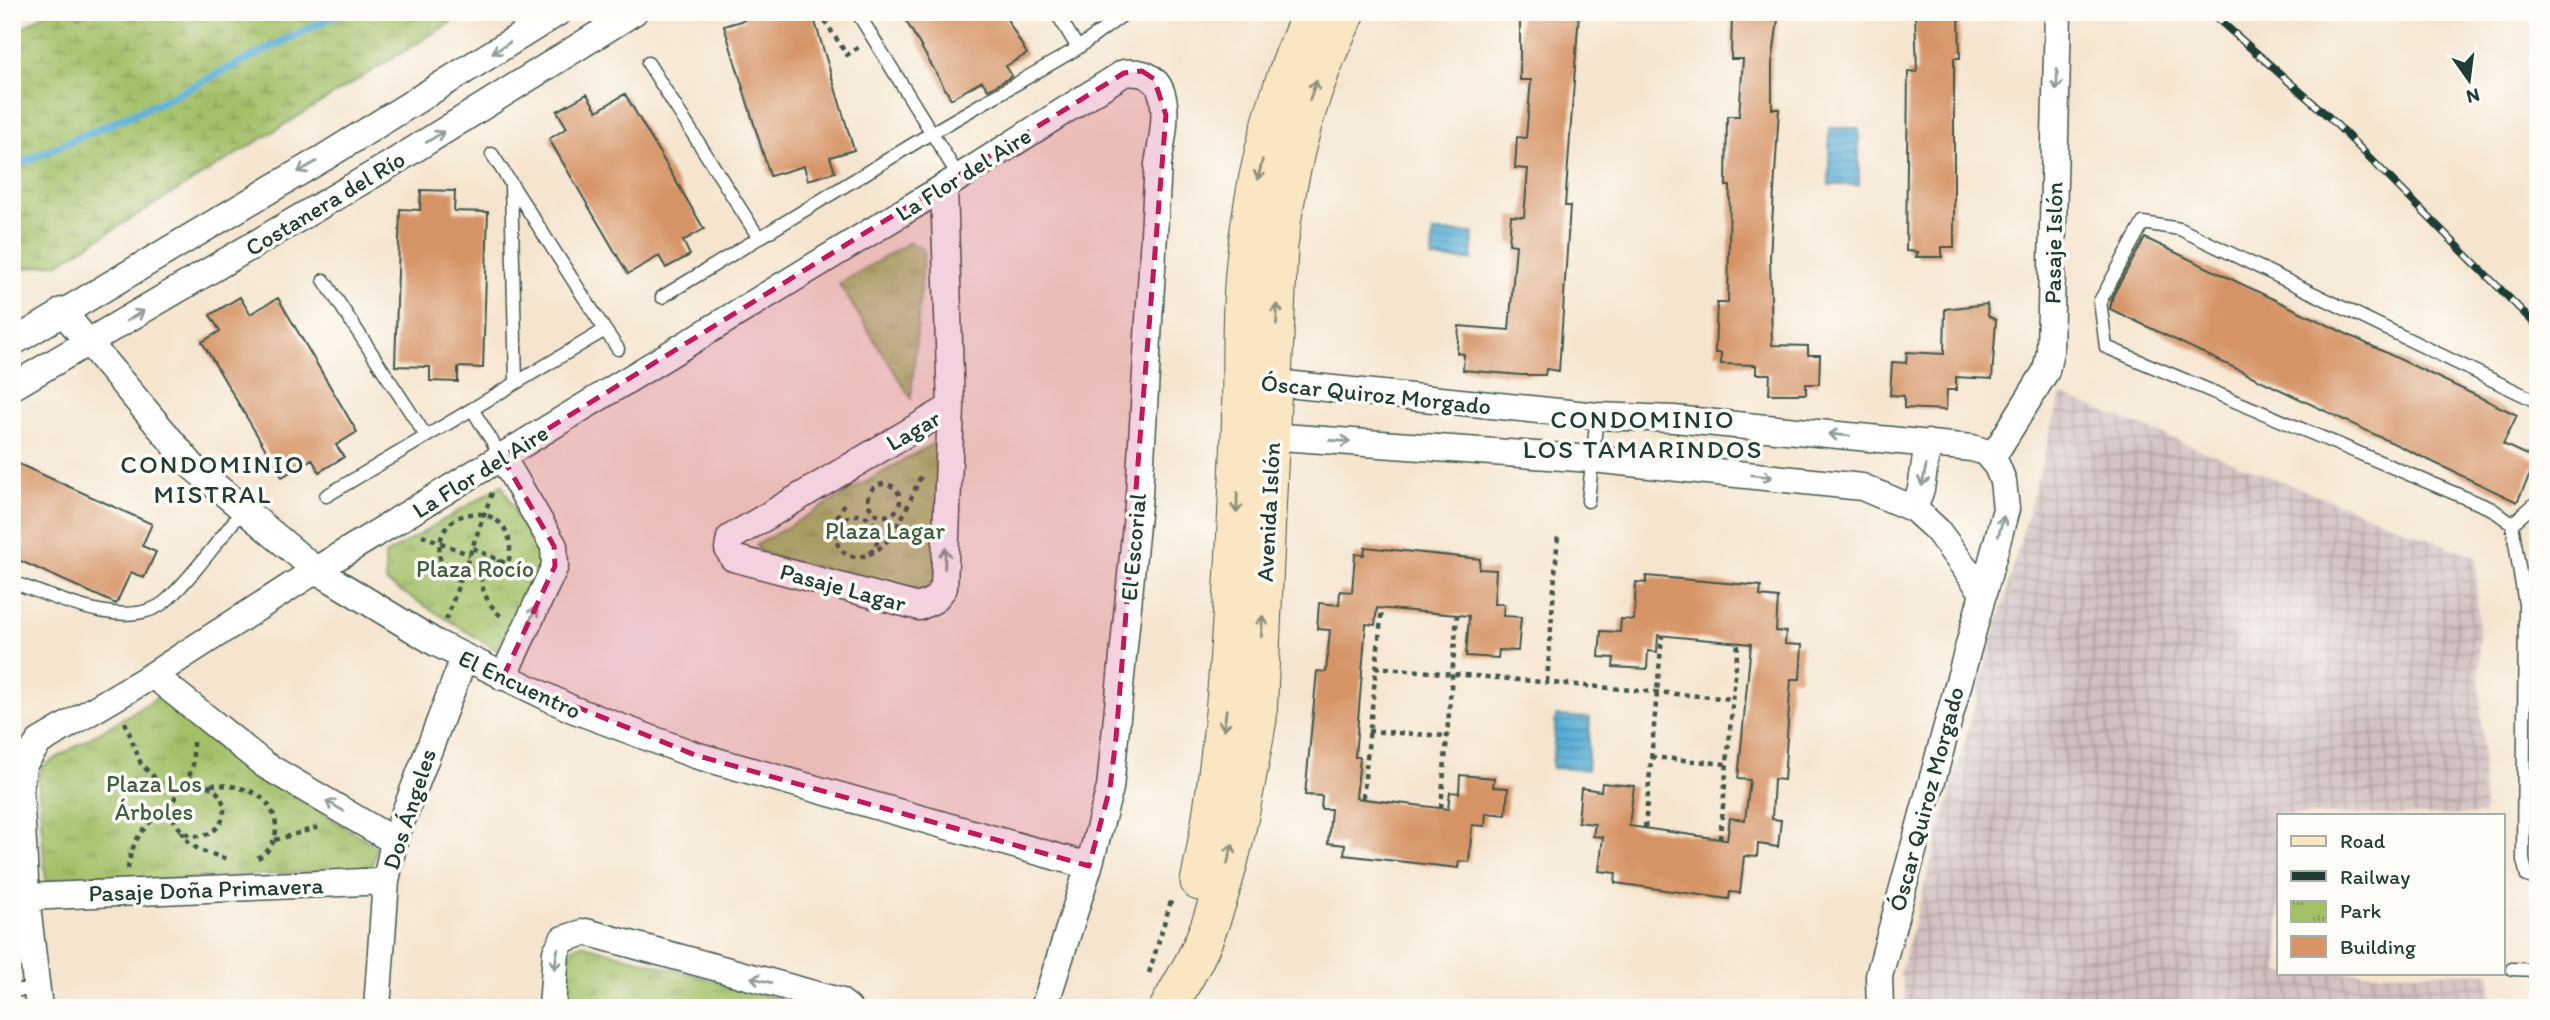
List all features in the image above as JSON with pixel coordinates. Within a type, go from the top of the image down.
[{"type":"main road","name":"Avenida Islón","points":[[1258,382],[1244,272],[1259,171],[1288,71],[1312,12]]},
{"type":"main road","name":"Avenida Islón","points":[[1167,1008],[1194,904],[1217,780],[1256,435],[1258,382],[1293,159],[1318,75],[1347,12]]},
{"type":"street","name":"Costanera del Río","points":[[12,342],[325,157],[559,12]]},
{"type":"street","name":"Costanera del Río","points":[[12,387],[386,167],[634,12]]},
{"type":"street","name":"Pasaje Islón","points":[[1992,458],[2046,371],[2050,351],[2059,12]]},
{"type":"street","name":"La Flor del Aire","points":[[26,994],[26,897],[20,790],[23,765],[38,742],[153,675],[316,570],[952,182],[1124,73],[1142,71],[1154,79]]},
{"type":"street","name":"El Escorial","points":[[1044,1008],[1111,788],[1139,494],[1158,164],[1166,115],[1154,79]]},
{"type":"street","name":"Lagar","points":[[728,549],[730,538],[951,407],[952,182]]},
{"type":"street","name":"El Encuentro","points":[[62,312],[194,468],[316,570],[436,643],[572,709],[695,755],[1089,866]]},
{"type":"street","name":"Óscar Quiroz Morgado","points":[[1258,382],[1597,416],[1674,419],[1928,443],[1972,448],[1992,458],[2004,481],[2006,509],[1879,976],[1880,1008]]},
{"type":"street","name":"Pasaje Lagar","points":[[728,549],[733,558],[919,607],[934,600],[944,588],[951,407]]},
{"type":"street","name":"Óscar Quiroz Morgado","points":[[1256,435],[1592,459],[1861,487],[1914,509],[1937,530],[1982,591]]},
{"type":"street","points":[[1914,509],[1921,489],[1928,443]]},
{"type":"street","points":[[502,457],[554,546],[555,566],[503,677]]},
{"type":"street","name":"Dos Ángeles","points":[[377,1008],[386,881],[394,841],[464,658]]},
{"type":"street","points":[[153,675],[265,765],[394,841]]},
{"type":"street","name":"Pasaje Doña Primavera","points":[[26,897],[386,881]]},
{"type":"street","points":[[552,1008],[556,953],[563,939],[586,932],[839,1001],[848,1008]]},
{"type":"lane","points":[[858,12],[933,132],[952,182]]},
{"type":"lane","points":[[1056,12],[1078,48]]},
{"type":"lane","points":[[662,297],[933,132],[1078,48],[1126,12]]},
{"type":"lane","points":[[648,63],[759,238]]},
{"type":"lane","points":[[492,154],[618,349]]},
{"type":"lane","points":[[511,182],[516,382]]},
{"type":"lane","points":[[2538,402],[2180,229],[2143,223],[2100,301],[2106,347],[2492,509],[2512,524],[2525,604],[2523,860],[2527,876],[2538,880]]},
{"type":"lane","points":[[324,280],[426,436]]},
{"type":"lane","points":[[326,496],[605,330]]},
{"type":"lane","points":[[472,409],[502,457]]},
{"type":"lane","points":[[1588,501],[1597,416]]},
{"type":"lane","points":[[2512,524],[2538,501]]},
{"type":"lane","points":[[12,582],[96,611],[139,614],[165,602],[244,509]]},
{"type":"lane","points":[[2524,755],[2538,755]]},
{"type":"lane","points":[[2512,969],[2538,970]]},
{"type":"path","points":[[819,12],[847,55],[874,38]]},
{"type":"path","points":[[436,643],[486,515],[502,457]]},
{"type":"path","points":[[869,554],[877,542],[876,527],[866,517],[845,518],[835,535],[838,548],[849,556],[869,554],[876,552],[891,536],[927,465]]},
{"type":"path","points":[[881,484],[891,485],[900,497],[898,508],[889,515],[873,513],[868,503],[869,493],[881,484]]},
{"type":"path","points":[[460,581],[453,579],[441,564],[439,543],[452,520],[463,514],[486,515],[507,530],[511,541],[509,564]]},
{"type":"path","points":[[396,523],[470,555]]},
{"type":"path","points":[[1548,682],[1558,534]]},
{"type":"path","points":[[473,548],[547,582]]},
{"type":"path","points":[[501,561],[485,567],[481,573],[484,591],[493,609],[523,634]]},
{"type":"path","points":[[466,566],[481,573]]},
{"type":"path","points":[[1363,798],[1381,608]]},
{"type":"path","points":[[1441,808],[1457,616]]},
{"type":"path","points":[[1645,828],[1662,636]]},
{"type":"path","points":[[1720,839],[1738,643]]},
{"type":"path","points":[[1375,667],[1733,699]]},
{"type":"path","points":[[123,691],[125,726],[141,764],[161,784],[185,788],[223,784],[245,790],[264,800],[276,819],[275,840],[266,855],[248,862]]},
{"type":"path","points":[[125,892],[129,854],[137,835],[173,803],[185,788],[193,765],[193,733],[188,704]]},
{"type":"path","points":[[1368,731],[1447,736]]},
{"type":"path","points":[[1651,757],[1727,764]]},
{"type":"path","points":[[182,831],[198,836],[207,835],[220,823],[223,815],[221,798],[209,787],[201,785]]},
{"type":"path","points":[[173,803],[172,816],[183,837],[199,850],[237,861]]},
{"type":"path","points":[[275,840],[312,831],[349,814]]},
{"type":"path","points":[[1320,1008],[1320,1004],[1374,1008]]},
{"type":"highlighted area","points":[[1142,71],[1154,79],[1166,115],[1116,738],[1110,788],[1089,866],[695,755],[503,677],[555,566],[554,546],[502,457],[1124,73]]},
{"type":"shaded area","points":[[2061,395],[2476,557],[2484,814],[2277,814],[2277,974],[2490,974],[2492,1008],[1907,1008],[1900,973]]},
{"type":"green space","points":[[48,12],[76,12],[79,17],[87,12],[468,12],[59,263],[12,270],[12,34]]},
{"type":"green space","points":[[910,242],[924,250],[911,398],[839,284]]},
{"type":"green space","name":"Plaza Lagar","points":[[939,440],[936,578],[931,586],[919,591],[762,554],[756,545]]},
{"type":"green space","name":"Plaza Rocío","points":[[502,485],[541,561],[538,572],[497,650],[386,582],[385,555]]},
{"type":"green space","name":"Plaza Los Árboles","points":[[160,696],[261,775],[377,847],[371,869],[46,886],[38,777],[43,766]]},
{"type":"green space","points":[[581,944],[814,1008],[561,1008],[568,957],[574,947]]},
{"type":"water","points":[[1829,128],[1859,128],[1859,185],[1829,185]]},
{"type":"water","points":[[1433,232],[1473,233],[1472,260],[1432,259]]},
{"type":"water","points":[[1556,716],[1590,718],[1587,770],[1552,768]]},
{"type":"building","points":[[741,12],[812,12],[854,150],[830,157],[835,172],[808,180],[804,166],[770,176],[724,26],[744,20]]},
{"type":"building","points":[[901,12],[1003,12],[1027,54],[1006,66],[1012,76],[988,90],[982,81],[951,99]]},
{"type":"building","points":[[1579,12],[1565,206],[1570,206],[1559,371],[1546,369],[1545,375],[1521,375],[1463,370],[1464,354],[1457,353],[1459,326],[1509,330],[1516,245],[1509,244],[1511,216],[1524,217],[1528,169],[1515,168],[1517,137],[1526,138],[1531,80],[1520,80],[1520,14]]},
{"type":"building","points":[[1732,12],[1779,12],[1772,64],[1772,109],[1779,109],[1770,257],[1772,345],[1808,346],[1808,355],[1820,355],[1819,384],[1806,384],[1806,394],[1769,394],[1770,374],[1756,374],[1756,365],[1721,364],[1721,353],[1715,353],[1717,303],[1728,303],[1730,186],[1726,186],[1727,116],[1739,116],[1743,59],[1731,59]]},
{"type":"building","points":[[1915,12],[1959,12],[1960,58],[1954,58],[1954,247],[1942,247],[1942,257],[1916,257],[1918,252],[1906,251],[1908,71],[1917,72]]},
{"type":"building","points":[[587,94],[597,111],[625,94],[704,229],[683,241],[690,255],[666,268],[659,256],[628,274],[549,139],[567,128],[557,111]]},
{"type":"building","points":[[421,190],[455,191],[454,211],[488,212],[483,368],[458,367],[458,382],[430,381],[430,367],[395,366],[400,209],[420,210]]},
{"type":"building","points":[[2145,238],[2517,415],[2503,444],[2537,460],[2517,502],[2110,309],[2113,295]]},
{"type":"building","points":[[240,297],[250,314],[278,298],[357,432],[336,445],[344,457],[319,472],[312,459],[282,477],[202,342],[220,331],[210,315]]},
{"type":"building","points":[[1987,304],[1988,316],[1996,320],[1992,379],[1956,377],[1956,390],[1947,390],[1946,410],[1904,408],[1904,396],[1890,395],[1892,362],[1906,363],[1907,352],[1944,354],[1945,309]]},
{"type":"building","points":[[12,461],[152,524],[142,546],[156,552],[144,578],[131,572],[116,604],[12,557]]},
{"type":"building","points":[[1365,547],[1480,559],[1479,569],[1496,570],[1494,604],[1504,604],[1503,616],[1521,617],[1518,651],[1499,650],[1498,658],[1466,656],[1469,616],[1377,608],[1375,625],[1366,624],[1355,757],[1360,757],[1356,798],[1448,809],[1450,792],[1459,793],[1460,775],[1494,778],[1493,787],[1508,788],[1506,815],[1486,813],[1485,826],[1472,825],[1469,862],[1459,861],[1458,868],[1344,855],[1345,845],[1328,843],[1331,809],[1321,809],[1322,796],[1305,795],[1317,671],[1326,672],[1330,630],[1317,629],[1319,603],[1339,605],[1340,591],[1352,592],[1355,554],[1364,555]]},
{"type":"building","points":[[1646,576],[1761,586],[1760,596],[1778,598],[1776,631],[1786,632],[1785,644],[1802,645],[1800,679],[1791,679],[1784,780],[1774,779],[1772,819],[1781,820],[1778,847],[1758,844],[1757,857],[1744,856],[1740,893],[1730,892],[1729,899],[1615,883],[1616,873],[1599,871],[1603,837],[1593,836],[1595,824],[1578,822],[1581,788],[1601,791],[1602,783],[1634,786],[1629,826],[1727,840],[1730,818],[1745,820],[1750,780],[1738,779],[1751,644],[1658,635],[1657,652],[1648,651],[1647,669],[1613,667],[1614,658],[1599,657],[1601,631],[1620,632],[1621,619],[1634,620],[1636,582],[1646,583]]},
{"type":"waterway","points":[[12,167],[165,100],[342,12]]},
{"type":"railway","points":[[2210,12],[2329,117],[2538,327]]},
{"type":"district","name":"CONDOMINIO LOS TAMARINDOS","points":[[1643,434]]},
{"type":"district","name":"CONDOMINIO MISTRAL","points":[[213,479]]}]
